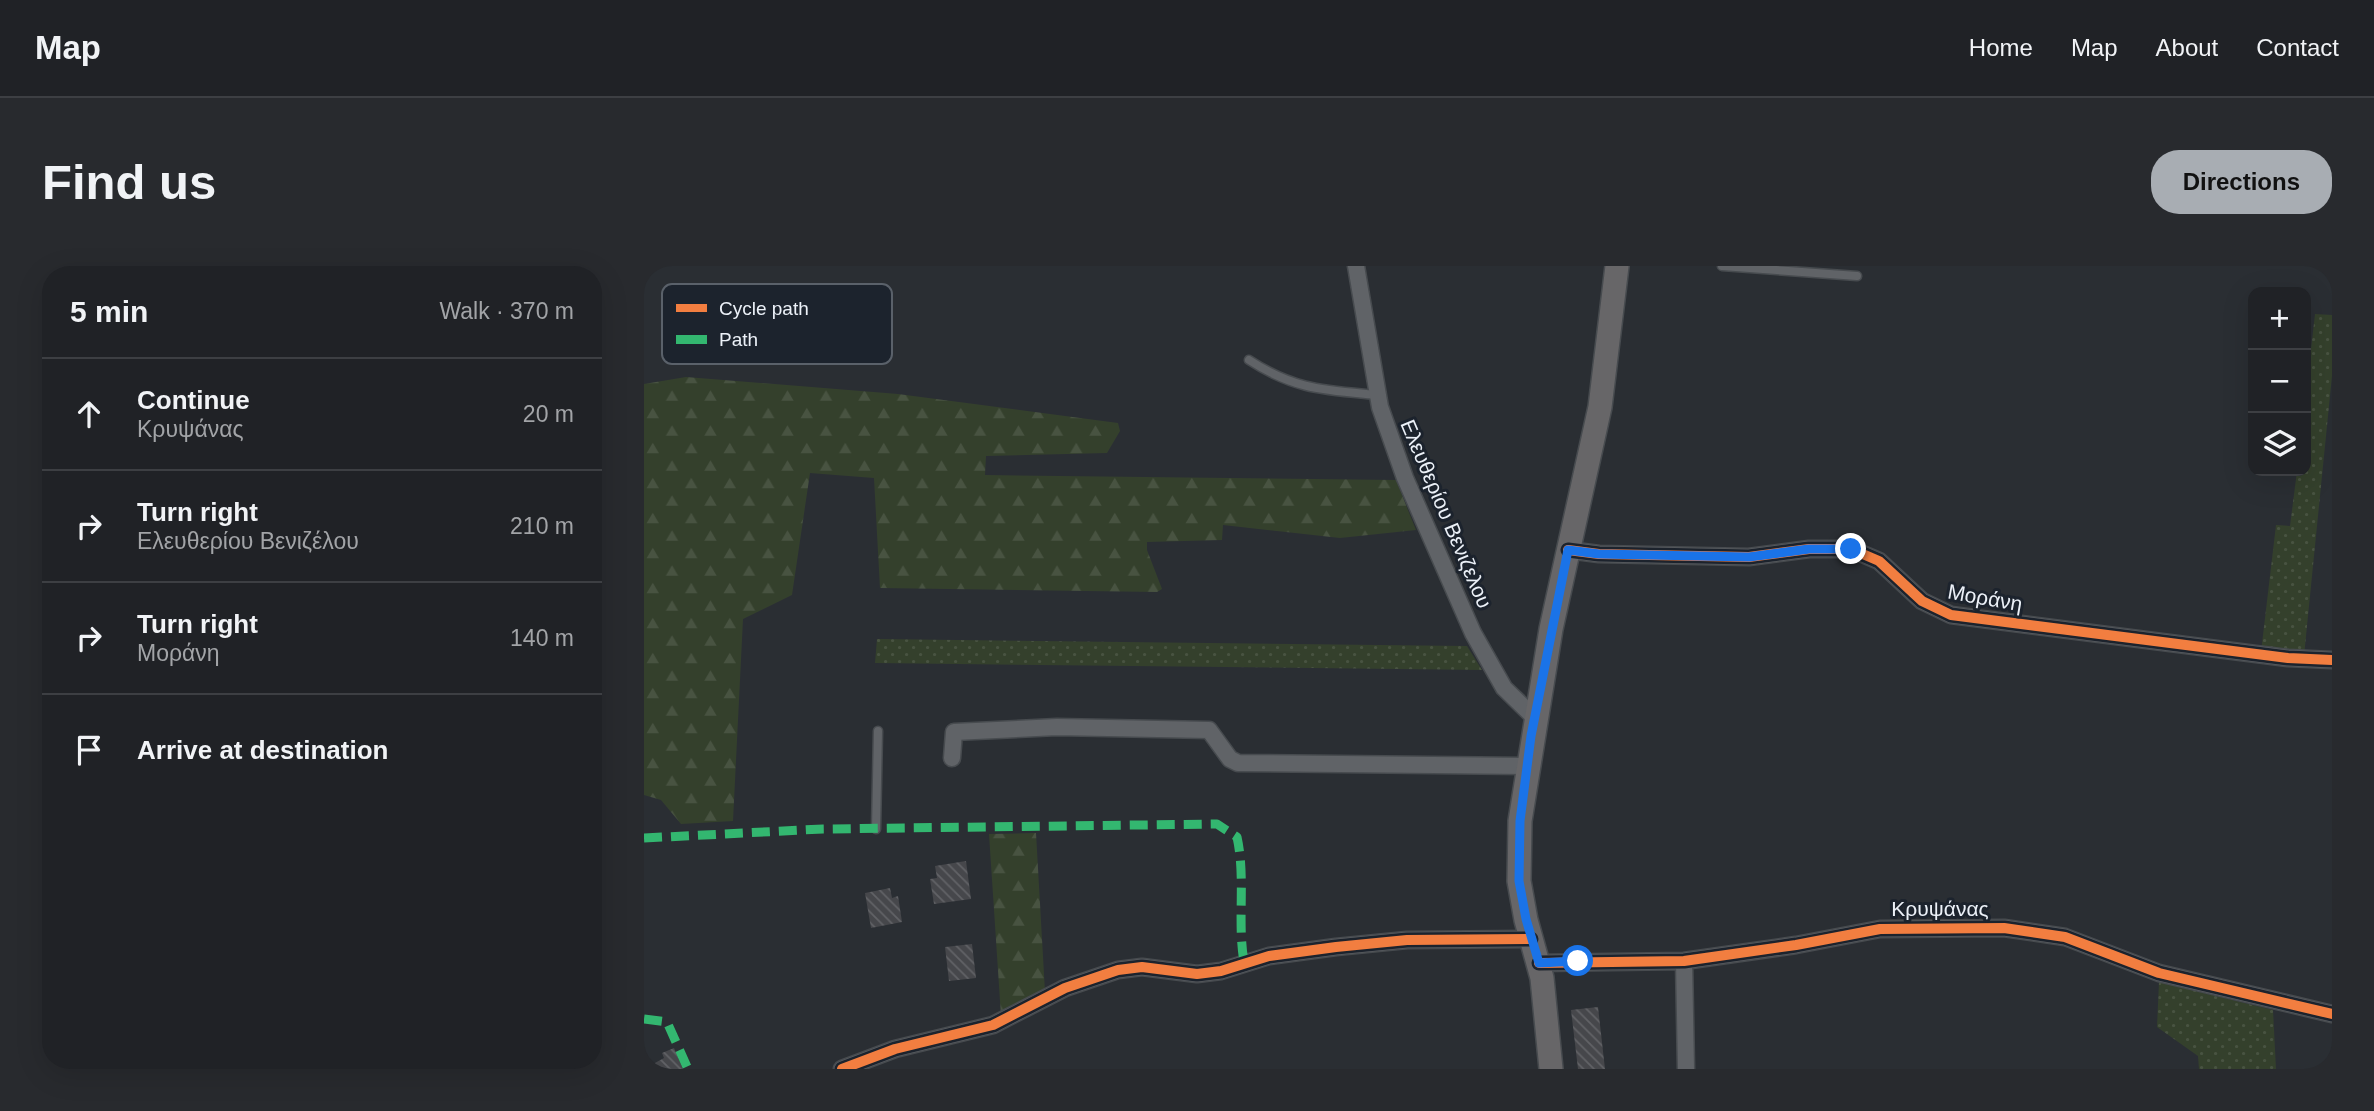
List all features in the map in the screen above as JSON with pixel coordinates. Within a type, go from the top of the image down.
[{"type":"main road","points":[[1551,1069],[1539,963],[1523,908],[1518,866],[1526,766],[1568,550],[1600,407],[1617,266]]},
{"type":"street","name":"Ελευθερίου Βενιζελου","points":[[1356,266],[1378,395],[1405,478],[1458,601],[1504,688],[1535,718]]},
{"type":"street","name":"Μοράνη","points":[[1568,550],[1599,554],[1749,557],[1809,549],[1851,549],[1879,561],[1922,601],[1951,615],[2288,658],[2332,660]]},
{"type":"street","points":[[952,758],[954,732],[1140,729],[1209,730],[1230,759],[1238,763],[1526,766]]},
{"type":"street","name":"Κρυψάνας","points":[[1539,963],[1684,961],[1796,946],[1880,929],[2004,928],[2065,937],[2159,973],[2332,1014]]},
{"type":"street","points":[[842,1069],[895,1049],[993,1025],[1065,988],[1118,970],[1142,967],[1197,974],[1221,971],[1269,956],[1336,947],[1407,940],[1531,939]]},
{"type":"street","points":[[1684,961],[1686,1069]]},
{"type":"lane","points":[[1722,266],[1857,276]]},
{"type":"lane","points":[[1249,360],[1277,378],[1308,387],[1378,395]]},
{"type":"lane","points":[[876,829],[878,731]]},
{"type":"green space","points":[[2315,314],[2332,315],[2332,376],[2304,656],[2261,652],[2276,525],[2290,526],[2296,476],[2311,476],[2311,349]]},
{"type":"green space","points":[[686,377],[898,394],[1118,423],[1120,431],[1107,453],[986,456],[985,475],[1396,480],[1416,530],[1340,538],[1223,525],[1222,540],[1147,542],[1147,550],[1162,589],[1157,592],[880,588],[874,478],[810,473],[792,595],[743,619],[733,821],[681,824],[661,800],[644,795],[644,384]]},
{"type":"green space","points":[[877,639],[1467,646],[1482,670],[875,663]]},
{"type":"green space","points":[[1036,833],[1045,992],[1001,1016],[989,834]]},
{"type":"green space","points":[[2159,982],[2273,1010],[2276,1069],[2199,1069],[2198,1056],[2157,1027]]},
{"type":"building","points":[[966,861],[971,899],[934,904],[930,879],[937,878],[935,866]]},
{"type":"building","points":[[890,888],[892,898],[898,896],[902,922],[871,928],[865,893]]},
{"type":"building","points":[[972,944],[976,978],[949,981],[945,947]]},
{"type":"building","points":[[1598,1007],[1605,1069],[1578,1069],[1571,1010]]},
{"type":"building","points":[[674,1048],[683,1069],[644,1069],[664,1058],[662,1053]]},
{"type":"marked path","points":[[644,838],[823,829],[1217,824],[1237,837],[1240,852],[1244,962]]},
{"type":"marked path","points":[[644,1019],[667,1022],[688,1069]]},
{"type":"cycle path","points":[[1568,550],[1599,554],[1749,557],[1809,549],[1851,549],[1879,561],[1922,601],[1951,615],[2288,658],[2332,660]]},
{"type":"cycle path","points":[[1539,963],[1684,961],[1796,945],[1880,929],[2004,928],[2065,937],[2159,973],[2332,1014]]},
{"type":"cycle path","points":[[842,1069],[895,1049],[993,1025],[1065,988],[1118,970],[1142,967],[1197,974],[1221,971],[1269,956],[1336,947],[1407,940],[1531,939]]},
{"type":"route","points":[[1578,961],[1539,963],[1523,908],[1518,866],[1520,821],[1531,736],[1568,550],[1599,554],[1749,557],[1809,549],[1851,549]]}]
